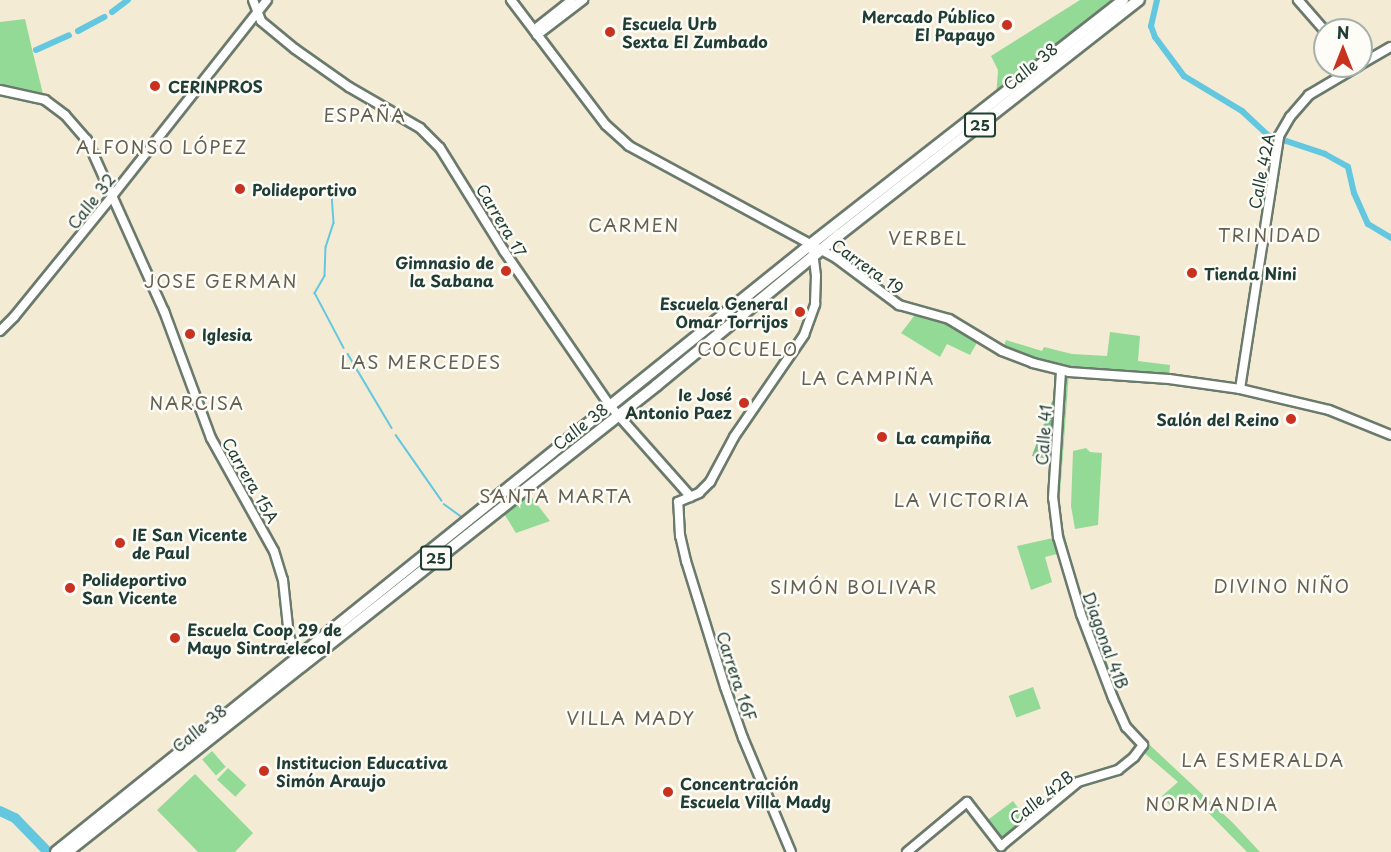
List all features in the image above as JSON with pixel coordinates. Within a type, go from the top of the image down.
[{"type":"highway","name":"Calle 38","points":[[60,851],[614,412],[1123,0]]},
{"type":"highway","name":"Calle 38","points":[[815,250],[1139,0]]},
{"type":"street","name":"Carrera 17","points":[[253,0],[261,21],[295,49],[349,87],[420,128],[440,148],[504,251],[614,412],[691,497]]},
{"type":"street","name":"Calle 32","points":[[0,331],[113,195],[267,0]]},
{"type":"street","name":"Carrera 19","points":[[511,0],[606,124],[629,146],[844,264],[899,305],[949,319],[1011,356],[1061,371],[1169,379],[1240,389],[1329,410],[1391,435]]},
{"type":"street","points":[[535,33],[572,0]]},
{"type":"street","points":[[535,33],[583,0]]},
{"type":"street","points":[[1298,0],[1314,18]]},
{"type":"street","name":"Calle 42A","points":[[1373,57],[1391,47]]},
{"type":"street","name":"Calle 42A","points":[[1240,389],[1278,141],[1281,132],[1309,94],[1337,78]]},
{"type":"street","name":"Carrera 15A","points":[[0,90],[45,100],[74,124],[87,140],[164,311],[211,438],[274,551],[283,580],[289,636],[299,662]]},
{"type":"street","points":[[691,497],[703,489],[734,436],[808,327],[816,295],[815,250]]},
{"type":"street","name":"Calle 41","points":[[1058,537],[1053,498],[1061,371]]},
{"type":"street","name":"Carrera 16F","points":[[691,497],[678,502],[686,561],[728,696],[790,852]]},
{"type":"street","name":"Diagonal 41B","points":[[1058,537],[1081,614],[1113,698],[1126,727],[1143,745]]},
{"type":"street","name":"Calle 42B","points":[[907,852],[967,802],[1000,846],[1078,782],[1126,765],[1143,745]]},
{"type":"green space","points":[[1080,0],[1123,0],[996,98],[998,70],[991,56]]},
{"type":"green space","points":[[25,19],[45,102],[0,90],[0,22]]},
{"type":"green space","points":[[918,311],[930,313],[979,339],[970,355],[947,344],[940,357],[901,333]]},
{"type":"green space","points":[[1110,332],[1140,336],[1138,361],[1170,365],[1169,379],[1069,372],[1060,516],[1075,578],[1129,721],[1137,733],[1233,823],[1260,852],[1247,852],[1189,793],[1171,807],[1162,796],[1178,782],[1127,738],[1116,721],[1077,618],[1057,554],[1045,557],[1052,582],[1031,590],[1017,546],[1053,538],[1047,499],[1051,459],[1056,460],[1061,371],[1002,351],[1006,340],[1042,351],[1044,347],[1072,354],[1107,356]]},
{"type":"green space","points":[[1059,387],[1056,460],[1032,456],[1051,404]]},
{"type":"green space","points":[[1086,448],[1090,452],[1102,453],[1098,525],[1075,529],[1071,506],[1073,451]]},
{"type":"green space","points":[[529,494],[550,521],[516,533],[503,512]]},
{"type":"green space","points":[[1033,687],[1041,709],[1016,718],[1009,696]]},
{"type":"green space","points":[[212,751],[226,767],[216,775],[202,760]]},
{"type":"green space","points":[[228,768],[246,785],[235,797],[217,780]]},
{"type":"green space","points":[[195,774],[253,833],[235,852],[198,852],[157,810]]},
{"type":"green space","points":[[1013,801],[1029,822],[999,844],[983,823]]},
{"type":"waterway","points":[[112,12],[128,0]]},
{"type":"waterway","points":[[1157,0],[1151,26],[1155,37],[1184,76],[1242,111],[1268,135],[1325,154],[1348,167],[1354,193],[1368,224],[1391,238]]},
{"type":"waterway","points":[[78,31],[104,17]]},
{"type":"waterway","points":[[36,50],[69,35]]},
{"type":"waterway","points":[[332,194],[334,223],[326,247],[325,276],[315,293],[344,348]]},
{"type":"waterway","points":[[348,354],[392,428]]},
{"type":"waterway","points":[[396,435],[442,501]]},
{"type":"waterway","points":[[444,504],[463,518]]},
{"type":"waterway","points":[[0,811],[15,818],[48,852]]},
{"type":"place","name":"Mercado Público El Papayo","points":[[1007,25]]},
{"type":"place","name":"Escuela Urb Sexta El Zumbado","points":[[610,32]]},
{"type":"place","name":"CERINPROS","points":[[155,86]]},
{"type":"place","name":"Polideportivo","points":[[240,189]]},
{"type":"place","name":"Gimnasio de la Sabana","points":[[506,271]]},
{"type":"place","name":"Tienda Nini","points":[[1192,273]]},
{"type":"place","name":"Escuela General Omar Torrijos","points":[[800,312]]},
{"type":"place","name":"Iglesia","points":[[190,334]]},
{"type":"place","name":"Ie José Antonio Paez","points":[[744,403]]},
{"type":"place","name":"Salón del Reino","points":[[1291,419]]},
{"type":"place","name":"La campiña","points":[[882,437]]},
{"type":"place","name":"IE San Vicente de Paul","points":[[120,543]]},
{"type":"place","name":"Polideportivo San Vicente","points":[[70,588]]},
{"type":"place","name":"Escuela Coop 29 de Mayo Sintraelecol","points":[[175,638]]},
{"type":"place","name":"Institucion Educativa Simón Araujo","points":[[264,771]]},
{"type":"place","name":"Concentración Escuela Villa Mady","points":[[668,792]]},
{"type":"district","name":"ESPAÑA","points":[[365,115]]},
{"type":"district","name":"ALFONSO LÓPEZ","points":[[162,147]]},
{"type":"district","name":"CARMEN","points":[[634,225]]},
{"type":"district","name":"TRINIDAD","points":[[1270,235]]},
{"type":"district","name":"VERBEL","points":[[928,238]]},
{"type":"district","name":"JOSE GERMAN","points":[[221,281]]},
{"type":"district","name":"COCUELO","points":[[748,349]]},
{"type":"district","name":"LAS MERCEDES","points":[[421,362]]},
{"type":"district","name":"LA CAMPIÑA","points":[[868,378]]},
{"type":"district","name":"NARCISA","points":[[197,403]]},
{"type":"district","name":"SANTA MARTA","points":[[556,496]]},
{"type":"district","name":"LA VICTORIA","points":[[962,500]]},
{"type":"district","name":"DIVINO NIÑO","points":[[1282,586]]},
{"type":"district","name":"SIMÓN BOLIVAR","points":[[854,587]]},
{"type":"district","name":"VILLA MADY","points":[[631,718]]},
{"type":"district","name":"LA ESMERALDA","points":[[1263,760]]},
{"type":"district","name":"NORMANDIA","points":[[1212,804]]}]
